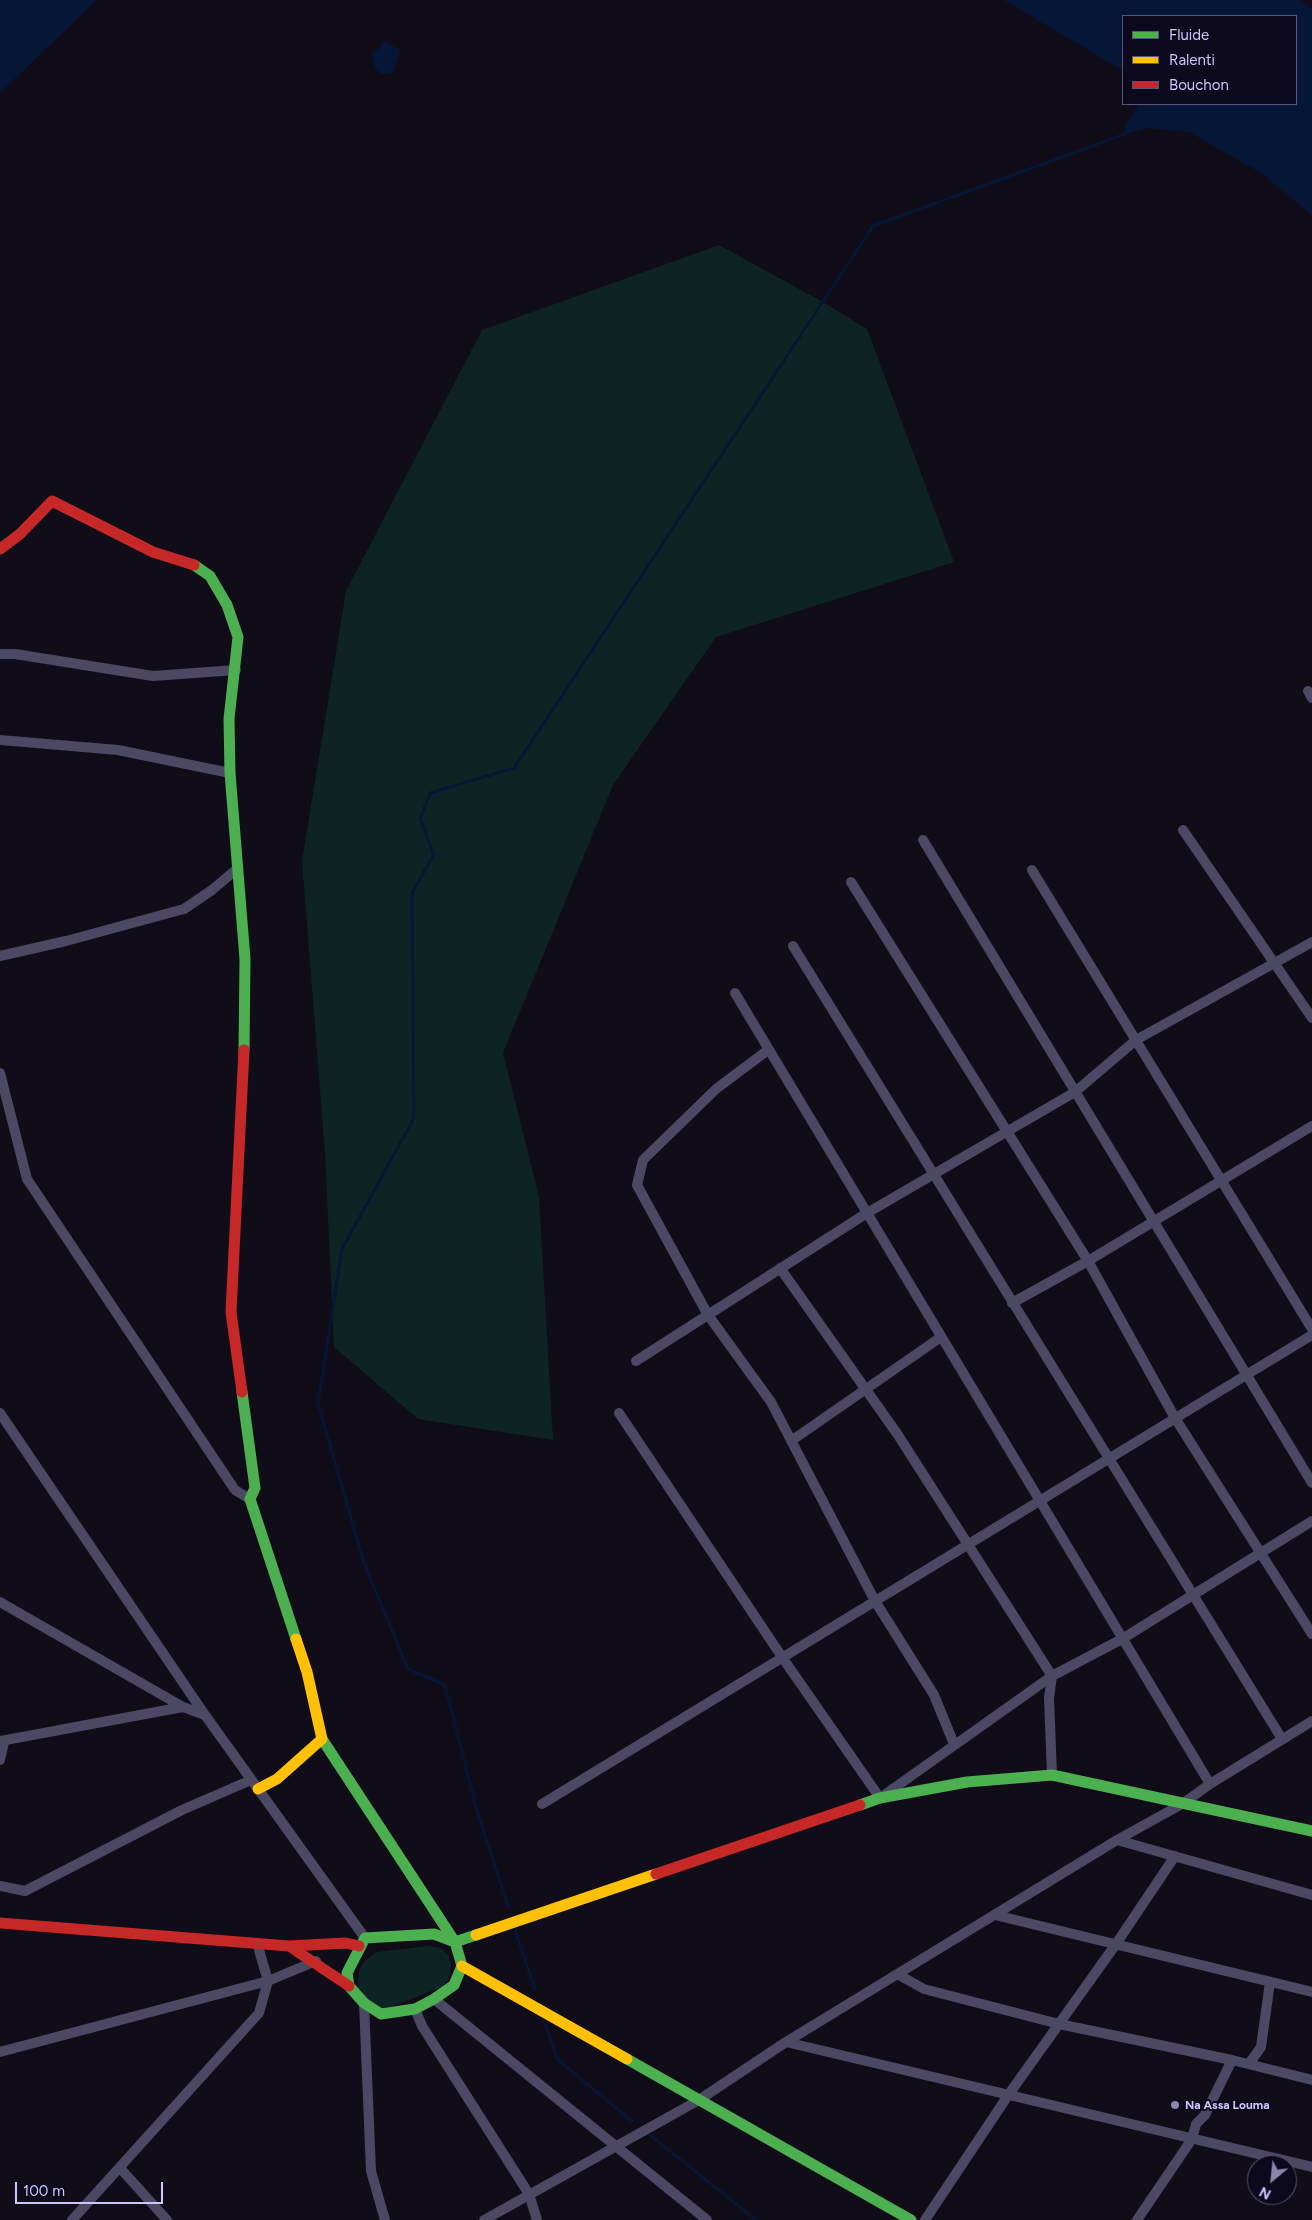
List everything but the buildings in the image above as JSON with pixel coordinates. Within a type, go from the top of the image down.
[{"type":"street","points":[[0,549],[20,534],[52,501],[154,552],[194,565],[210,576],[226,605],[238,637],[236,670],[229,720],[230,773],[245,959],[244,1072],[231,1312],[255,1488],[250,1499]]},
{"type":"street","points":[[0,654],[15,654],[153,676],[236,670]]},
{"type":"street","points":[[0,740],[118,750],[230,773]]},
{"type":"street","points":[[1183,830],[1312,1018]]},
{"type":"street","points":[[923,840],[1312,1483]]},
{"type":"street","points":[[0,956],[66,941],[184,909],[212,890],[238,868]]},
{"type":"street","points":[[1032,870],[1312,1329]]},
{"type":"street","points":[[851,882],[1088,1261],[1175,1418],[1312,1634]]},
{"type":"street","points":[[636,1361],[867,1213],[1075,1092],[1136,1040],[1312,942]]},
{"type":"street","points":[[793,946],[1282,1739]]},
{"type":"street","points":[[735,993],[1210,1784]]},
{"type":"street","points":[[768,1050],[716,1089],[644,1160],[637,1185],[708,1314],[771,1402],[875,1601],[934,1695],[954,1744]]},
{"type":"street","points":[[0,1073],[26,1179],[235,1490],[250,1499],[307,1672],[322,1739],[455,1942],[462,1966],[454,1985],[434,1999],[415,2009],[380,2014],[364,2003],[349,1986],[316,1961],[289,1946]]},
{"type":"street","points":[[0,1118],[7,1105]]},
{"type":"street","points":[[1012,1303],[1088,1261],[1312,1126]]},
{"type":"street","points":[[780,1268],[864,1390],[898,1435],[1052,1676],[1049,1698],[1052,1775]]},
{"type":"street","points":[[542,1804],[1312,1335]]},
{"type":"street","points":[[791,1441],[941,1337]]},
{"type":"street","points":[[619,1412],[782,1657],[880,1798]]},
{"type":"street","points":[[0,1414],[362,1942]]},
{"type":"street","points":[[880,1798],[1052,1676],[1122,1639],[1259,1552],[1312,1521]]},
{"type":"street","points":[[0,1602],[183,1707],[205,1715]]},
{"type":"street","points":[[0,1760],[2,1742],[183,1707]]},
{"type":"street","points":[[484,2220],[699,2100],[786,2042],[1117,1840],[1182,1804],[1210,1784],[1312,1721]]},
{"type":"street","points":[[0,1886],[24,1890],[182,1810],[277,1779],[322,1739]]},
{"type":"street","points":[[0,1923],[289,1946],[362,1942],[434,1934],[455,1942],[880,1798],[967,1782],[1052,1775],[1312,1831]]},
{"type":"street","points":[[1117,1840],[1312,1895]]},
{"type":"street","points":[[925,2220],[1008,2094],[1116,1944],[1175,1856]]},
{"type":"street","points":[[995,1915],[1312,1992]]},
{"type":"street","points":[[349,1986],[347,1972],[362,1942]]},
{"type":"street","points":[[72,2220],[259,2013],[268,1981],[257,1943]]},
{"type":"street","points":[[0,2052],[268,1981],[316,1961]]},
{"type":"street","points":[[462,1966],[911,2220]]},
{"type":"street","points":[[897,1974],[924,1989],[1059,2024],[1232,2060],[1312,2080]]},
{"type":"street","points":[[1249,2064],[1261,2047],[1270,1982]]},
{"type":"street","points":[[434,1999],[707,2220]]},
{"type":"street","points":[[364,2003],[371,2171],[384,2220]]},
{"type":"street","points":[[415,2009],[422,2026],[529,2194],[537,2220]]},
{"type":"street","points":[[786,2042],[1312,2167]]},
{"type":"street","points":[[1137,2220],[1192,2139],[1196,2124],[1206,2115],[1232,2060]]},
{"type":"street","points":[[120,2168],[168,2220]]},
{"type":"green space","points":[[719,245],[823,302],[867,329],[954,562],[716,637],[613,785],[503,1053],[539,1197],[553,1440],[418,1419],[334,1347],[325,1153],[302,861],[346,591],[482,330]]},
{"type":"green space","points":[[428,1946],[441,1948],[449,1956],[451,1967],[448,1980],[442,1987],[393,2006],[382,2008],[372,2005],[358,1987],[359,1971],[364,1962],[376,1952]]},
{"type":"water","points":[[0,0],[97,0],[0,93]]},
{"type":"water","points":[[1004,0],[1300,0],[1312,9],[1312,215],[1261,173],[1189,132],[1147,128],[1123,135],[1125,125],[1138,105],[1297,105],[1297,15],[1122,15],[1122,70]]},
{"type":"water","points":[[383,40],[400,50],[393,73],[382,74],[375,69],[372,53],[381,47]]},
{"type":"waterway","points":[[508,1907],[476,1807],[445,1685],[408,1669],[364,1563],[318,1403],[342,1249],[414,1118],[412,893],[434,854],[420,819],[430,793],[514,768],[873,226],[1125,134]]},
{"type":"waterway","points":[[515,1930],[535,1989]]},
{"type":"waterway","points":[[544,2021],[558,2060],[632,2121]]},
{"type":"waterway","points":[[649,2134],[756,2220]]},
{"type":"traffic: fast","points":[[194,565],[210,576],[227,605],[238,637],[229,719],[230,773],[245,959],[244,1050]]},
{"type":"traffic: fast","points":[[242,1392],[255,1488],[250,1499],[296,1639]]},
{"type":"traffic: fast","points":[[322,1739],[455,1942],[476,1935]]},
{"type":"traffic: fast","points":[[860,1805],[880,1798],[967,1782],[1052,1775],[1312,1831]]},
{"type":"traffic: fast","points":[[434,1934],[455,1942],[462,1966],[454,1985],[434,1999],[415,2009],[381,2014],[364,2003],[349,1986],[347,1973],[365,1938],[434,1934]]},
{"type":"traffic: fast","points":[[627,2059],[911,2220]]},
{"type":"traffic: slow","points":[[258,1789],[277,1779],[322,1739],[307,1672],[296,1639]]},
{"type":"traffic: slow","points":[[476,1935],[656,1874]]},
{"type":"traffic: slow","points":[[462,1966],[627,2059]]},
{"type":"traffic: jam","points":[[0,549],[20,534],[52,501],[153,552],[194,565]]},
{"type":"traffic: jam","points":[[242,1392],[231,1312],[244,1050]]},
{"type":"traffic: jam","points":[[656,1874],[860,1805]]},
{"type":"traffic: jam","points":[[0,1923],[289,1946],[346,1943],[359,1946]]},
{"type":"traffic: jam","points":[[289,1946],[349,1986]]},
{"type":"place","name":"Na Assa Louma","points":[[1175,2105]]}]
